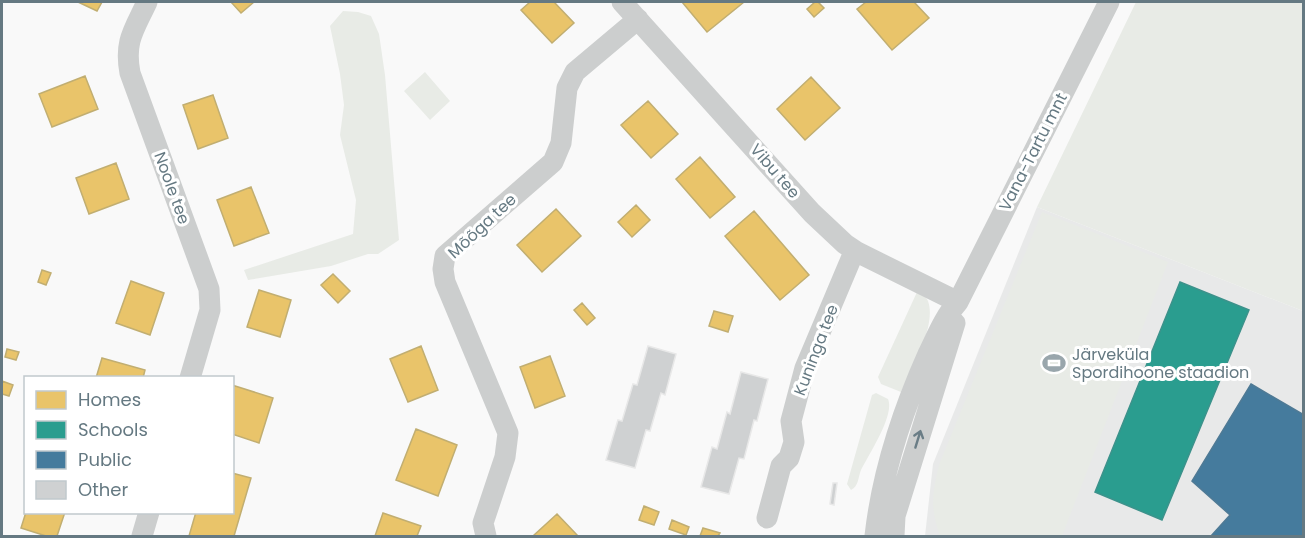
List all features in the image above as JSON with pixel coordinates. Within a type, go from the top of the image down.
[{"type":"street","name":"Noole tee","points":[[147,2],[128,41],[126,55],[130,73],[209,289],[210,310],[191,376]]},
{"type":"street","name":"Vibu tee","points":[[622,2],[812,213],[845,244],[958,302]]},
{"type":"street","name":"Vana-Tartu mnt","points":[[875,537],[877,517],[895,441],[908,399],[947,314],[958,302],[1109,2]]},
{"type":"street","name":"Mõõga tee","points":[[486,537],[483,523],[505,457],[508,433],[445,282],[443,269],[446,256],[553,162],[561,143],[567,88],[575,72],[638,19]]},
{"type":"street","name":"Kuninga tee","points":[[766,518],[781,466],[789,458],[794,442],[791,421],[805,368],[851,260],[857,252]]},
{"type":"street","name":"Vana-Tartu mnt","points":[[894,537],[895,516],[957,319],[958,302]]},
{"type":"street","points":[[866,537],[864,524],[872,477],[895,441]]},
{"type":"street","points":[[901,495],[908,537]]},
{"type":"street","points":[[142,537],[149,514]]},
{"type":"shaded area","points":[[1136,2],[1303,2],[1303,311],[1037,207]]},
{"type":"shaded area","points":[[343,11],[371,16],[379,34],[385,75],[399,240],[378,254],[368,254],[331,266],[248,280],[244,270],[353,234],[356,200],[340,135],[344,105],[330,26]]},
{"type":"shaded area","points":[[425,72],[450,101],[430,120],[404,91]]},
{"type":"shaded area","points":[[1037,207],[1303,311],[1303,536],[925,536],[933,464]]},
{"type":"shaded area","name":"Järveküla Spordihoone staadion","points":[[1042,212],[1168,262],[1062,536],[940,536],[933,501],[939,465]]},
{"type":"shaded area","points":[[917,292],[925,296],[928,301],[929,323],[922,347],[901,392],[881,384],[878,377]]},
{"type":"shaded area","points":[[876,393],[888,399],[888,415],[861,470],[857,484],[851,490],[847,484],[872,395]]},
{"type":"building: Homes","points":[[78,2],[102,2],[97,11]]},
{"type":"building: Homes","points":[[231,2],[254,2],[241,13]]},
{"type":"building: Homes","points":[[530,2],[554,2],[574,23],[552,43],[521,10]]},
{"type":"building: Homes","points":[[682,2],[744,2],[707,32]]},
{"type":"building: Homes","points":[[815,2],[824,8],[814,17],[807,9]]},
{"type":"building: Homes","points":[[866,2],[914,2],[929,18],[892,50],[857,9]]},
{"type":"building: Homes","points":[[85,76],[98,109],[52,127],[39,94]]},
{"type":"building: Homes","points":[[811,77],[840,108],[805,140],[777,109]]},
{"type":"building: Homes","points":[[213,95],[228,138],[198,149],[183,105]]},
{"type":"building: Homes","points":[[648,101],[678,134],[651,158],[621,125]]},
{"type":"building: Homes","points":[[700,157],[735,197],[710,218],[676,179]]},
{"type":"building: Homes","points":[[116,163],[129,199],[89,214],[76,178]]},
{"type":"building: Homes","points":[[251,187],[269,233],[234,246],[217,200]]},
{"type":"building: Homes","points":[[636,205],[650,220],[632,237],[618,222]]},
{"type":"building: Homes","points":[[556,209],[581,236],[542,272],[517,245]]},
{"type":"building: Homes","points":[[754,211],[809,275],[780,300],[725,236]]},
{"type":"building: Homes","points":[[42,270],[51,273],[46,285],[38,282]]},
{"type":"building: Homes","points":[[333,274],[350,291],[338,303],[321,285]]},
{"type":"building: Homes","points":[[131,281],[164,293],[150,335],[116,323]]},
{"type":"building: Homes","points":[[259,290],[291,300],[280,337],[247,327]]},
{"type":"building: Homes","points":[[582,303],[595,318],[587,325],[574,310]]},
{"type":"building: Homes","points":[[714,311],[733,316],[728,332],[709,326]]},
{"type":"building: Homes","points":[[421,346],[438,390],[408,402],[390,359]]},
{"type":"building: Homes","points":[[7,349],[19,352],[16,360],[5,357]]},
{"type":"building: Homes","points":[[550,356],[565,396],[535,408],[520,367]]},
{"type":"building: Homes","points":[[102,358],[145,370],[144,376],[97,376]]},
{"type":"building: Homes","points":[[2,381],[13,385],[9,396],[2,394]]},
{"type":"building: Homes","points":[[234,386],[273,398],[259,443],[234,435]]},
{"type":"building: Homes","points":[[416,429],[457,445],[438,496],[396,480]]},
{"type":"building: Homes","points":[[234,474],[251,478],[234,536],[189,536],[195,514],[234,514]]},
{"type":"building: Homes","points":[[644,506],[659,512],[654,525],[639,520]]},
{"type":"building: Homes","points":[[383,513],[421,526],[417,536],[375,536]]},
{"type":"building: Homes","points":[[25,514],[64,514],[57,536],[46,536],[21,528]]},
{"type":"building: Homes","points":[[557,514],[578,536],[533,536]]},
{"type":"building: Homes","points":[[672,520],[689,527],[686,535],[669,529]]},
{"type":"building: Homes","points":[[703,528],[720,533],[718,536],[700,536]]},
{"type":"building: Schools","points":[[1180,282],[1249,310],[1162,520],[1095,492]]},
{"type":"building: Public","points":[[1251,384],[1304,415],[1304,536],[1211,536],[1230,515],[1192,481]]},
{"type":"building: Other","points":[[648,346],[676,354],[665,395],[661,393],[650,431],[646,430],[635,468],[606,460],[618,420],[622,421],[633,384],[637,385]]},
{"type":"building: Other","points":[[741,372],[768,379],[757,421],[754,420],[744,459],[739,458],[729,494],[701,487],[712,447],[717,449],[727,412],[730,414]]},
{"type":"building: Other","points":[[833,483],[837,483],[834,505],[830,504]]},
{"type":"place","name":"Järveküla Spordihoone staadion","points":[[1054,363]]}]
